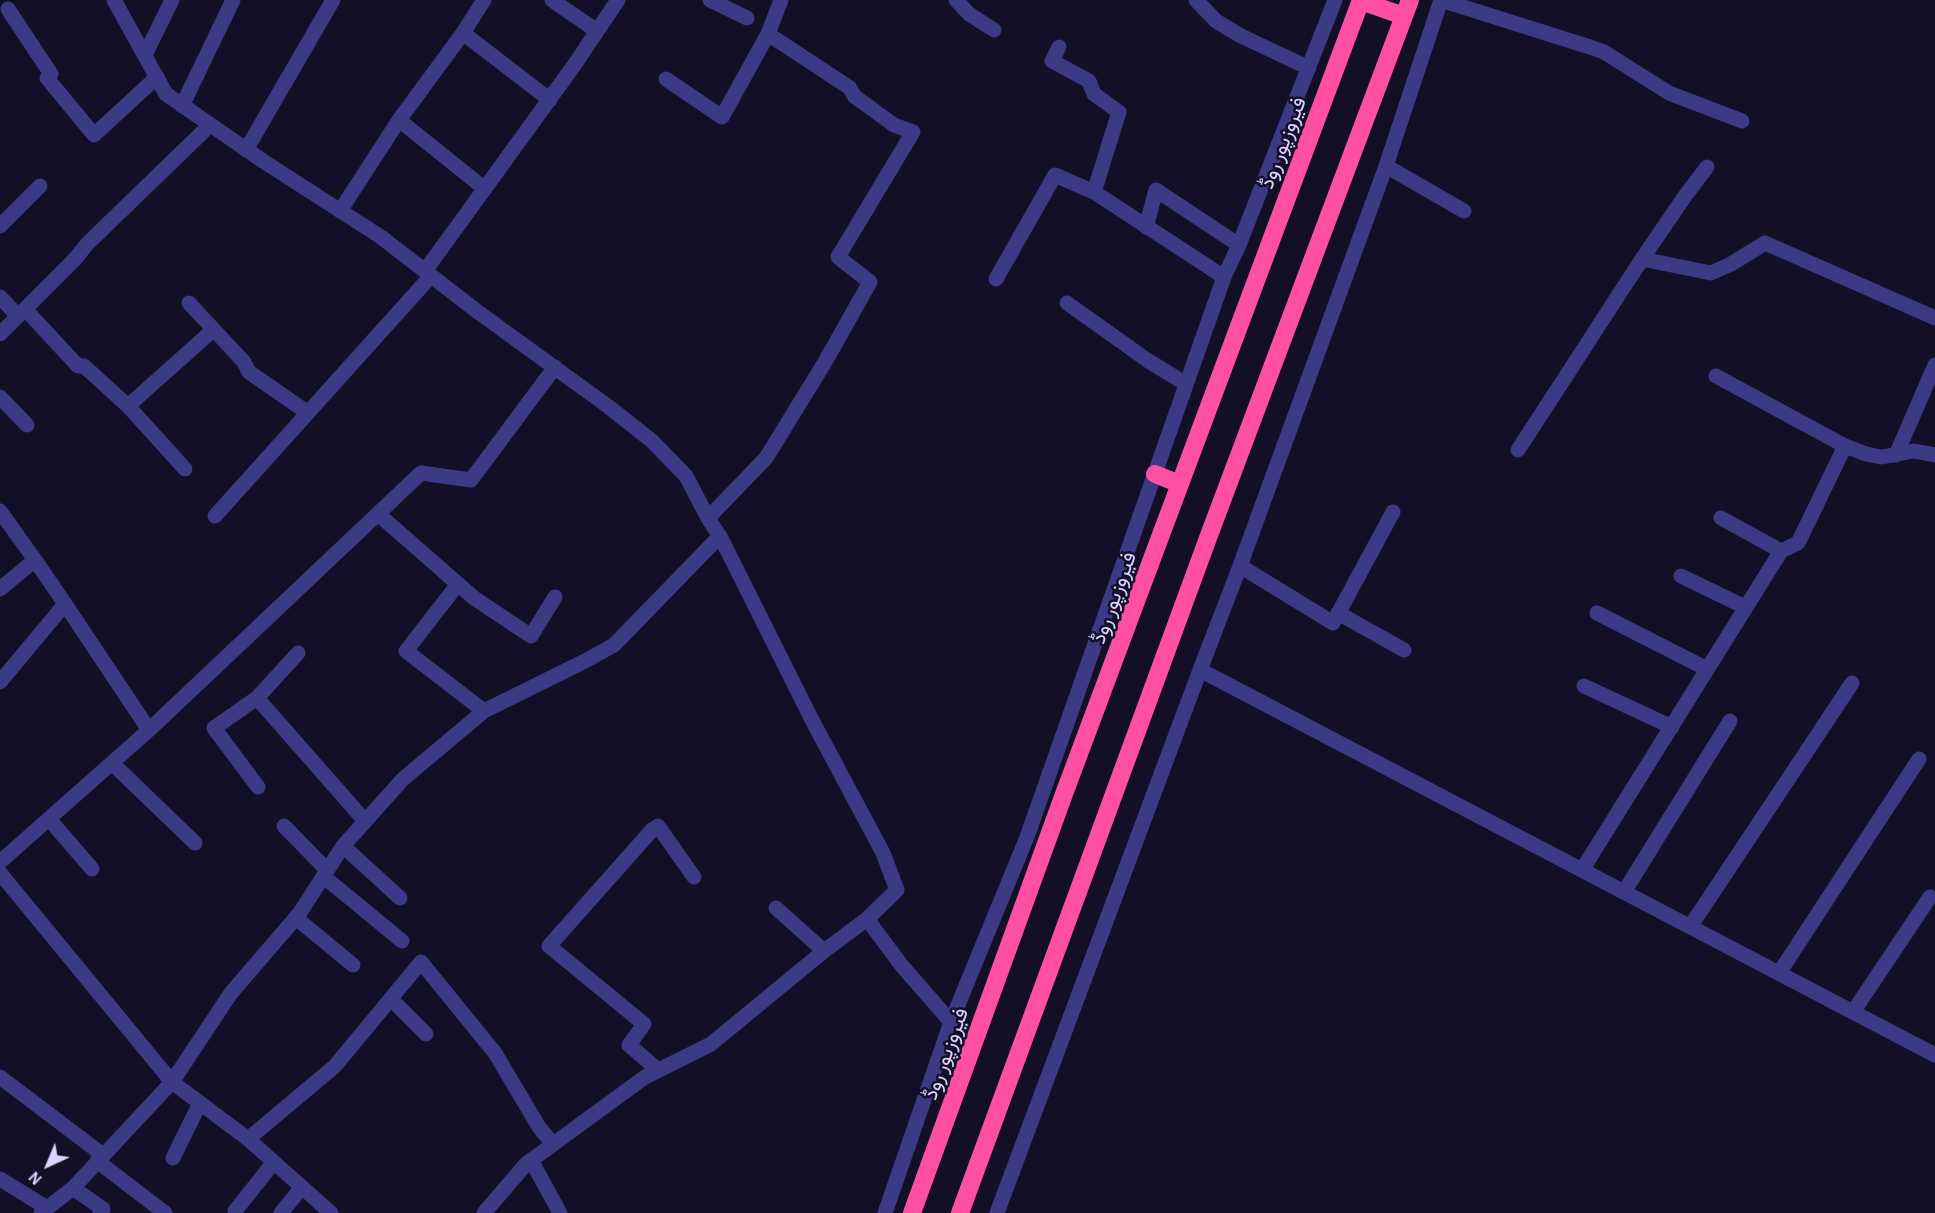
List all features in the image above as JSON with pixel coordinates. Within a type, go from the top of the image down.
[{"type":"highway","points":[[960,1213],[1208,538],[1407,8],[1361,0]]},
{"type":"highway","name":"فیروزپور روڈ","points":[[912,1213],[1065,794],[1361,0]]},
{"type":"highway","points":[[1155,474],[1180,484]]},
{"type":"street","points":[[114,0],[166,94],[246,150],[381,237],[652,441],[686,476],[708,519],[720,536],[812,720],[883,853],[897,890],[867,919],[824,951],[711,1044],[645,1077],[531,1160],[484,1213]]},
{"type":"street","points":[[145,55],[172,0]]},
{"type":"street","points":[[182,106],[233,0]]},
{"type":"street","points":[[246,150],[333,0]]},
{"type":"street","points":[[340,211],[399,120],[463,33],[484,0]]},
{"type":"street","points":[[552,0],[597,31]]},
{"type":"street","points":[[215,516],[308,413],[428,273],[618,0]]},
{"type":"street","points":[[710,0],[747,18]]},
{"type":"street","points":[[666,79],[722,117],[768,34],[781,0]]},
{"type":"street","points":[[956,0],[969,14],[994,30]]},
{"type":"street","points":[[1196,0],[1216,21],[1241,36],[1309,68]]},
{"type":"street","points":[[885,1213],[951,1022],[1028,837],[1224,277],[1239,245],[1335,0]]},
{"type":"street","points":[[997,1213],[1240,566],[1386,166],[1441,0],[1604,52],[1669,93],[1742,121]]},
{"type":"street","points":[[9,8],[51,74],[47,78],[94,135],[157,77]]},
{"type":"street","points":[[463,33],[550,100]]},
{"type":"street","points":[[708,519],[766,458],[825,362],[870,282],[838,257],[914,132],[894,125],[854,96],[850,88],[768,34]]},
{"type":"street","points":[[1059,47],[1052,61],[1089,81],[1095,94],[1119,112],[1094,192]]},
{"type":"street","points":[[399,120],[485,189]]},
{"type":"street","points":[[0,334],[87,244],[210,125]]},
{"type":"street","points":[[1386,166],[1464,211]]},
{"type":"street","points":[[1518,450],[1642,260],[1707,167]]},
{"type":"street","points":[[996,279],[1056,175],[1094,192],[1224,277]]},
{"type":"street","points":[[0,226],[40,186]]},
{"type":"street","points":[[1146,226],[1156,190],[1239,245]]},
{"type":"street","points":[[1642,260],[1711,273],[1731,264],[1765,243],[1935,318]]},
{"type":"street","points":[[0,297],[22,313],[78,366],[84,366],[128,406],[184,469]]},
{"type":"street","points":[[189,303],[244,362],[249,372],[308,413]]},
{"type":"street","points":[[1067,303],[1146,360],[1186,384]]},
{"type":"street","points":[[128,406],[213,330]]},
{"type":"street","points":[[1896,454],[1935,365]]},
{"type":"street","points":[[0,862],[149,729],[421,473],[471,480],[555,367]]},
{"type":"street","points":[[1716,376],[1845,446],[1866,454],[1882,457],[1914,451],[1935,455]]},
{"type":"street","points":[[0,397],[27,425]]},
{"type":"street","points":[[1582,870],[1781,551],[1798,543],[1845,446]]},
{"type":"street","points":[[0,511],[149,729]]},
{"type":"street","points":[[1240,566],[1333,623],[1393,512]]},
{"type":"street","points":[[378,514],[474,598],[531,636],[555,597]]},
{"type":"street","points":[[1721,519],[1781,551]]},
{"type":"street","points":[[0,1179],[44,1210],[73,1188],[172,1082],[231,993],[296,918],[343,846],[403,779],[484,711],[614,645],[720,536]]},
{"type":"street","points":[[0,589],[35,560]]},
{"type":"street","points":[[1681,576],[1745,607]]},
{"type":"street","points":[[458,584],[406,651],[484,711]]},
{"type":"street","points":[[0,682],[65,604]]},
{"type":"street","points":[[1338,613],[1404,650]]},
{"type":"street","points":[[1597,613],[1707,669]]},
{"type":"street","points":[[258,787],[214,728],[257,698],[298,653]]},
{"type":"street","points":[[1200,670],[1935,1055]]},
{"type":"street","points":[[1690,927],[1852,683]]},
{"type":"street","points":[[1584,686],[1671,726]]},
{"type":"street","points":[[257,698],[365,821]]},
{"type":"street","points":[[1624,892],[1730,721]]},
{"type":"street","points":[[1779,973],[1919,759]]},
{"type":"street","points":[[112,763],[195,843]]},
{"type":"street","points":[[48,819],[92,869]]},
{"type":"street","points":[[284,826],[325,873],[402,941]]},
{"type":"street","points":[[658,1070],[628,1045],[644,1024],[549,946],[651,830],[658,826],[694,877]]},
{"type":"street","points":[[343,846],[400,898]]},
{"type":"street","points":[[0,873],[5,891],[172,1082],[248,1138],[331,1213]]},
{"type":"street","points":[[1853,1012],[1930,897]]},
{"type":"street","points":[[776,908],[824,951]]},
{"type":"street","points":[[296,918],[352,965]]},
{"type":"street","points":[[867,919],[902,966],[951,1022]]},
{"type":"street","points":[[248,1138],[335,1066],[421,963],[495,1053],[539,1127],[553,1144]]},
{"type":"street","points":[[391,999],[426,1034]]},
{"type":"street","points":[[0,1077],[100,1158],[147,1208],[165,1213]]},
{"type":"street","points":[[173,1158],[200,1103]]},
{"type":"street","points":[[531,1160],[560,1213]]},
{"type":"street","points":[[235,1211],[274,1162]]},
{"type":"street","points":[[281,1213],[302,1187]]},
{"type":"street","points":[[73,1188],[103,1212]]}]
